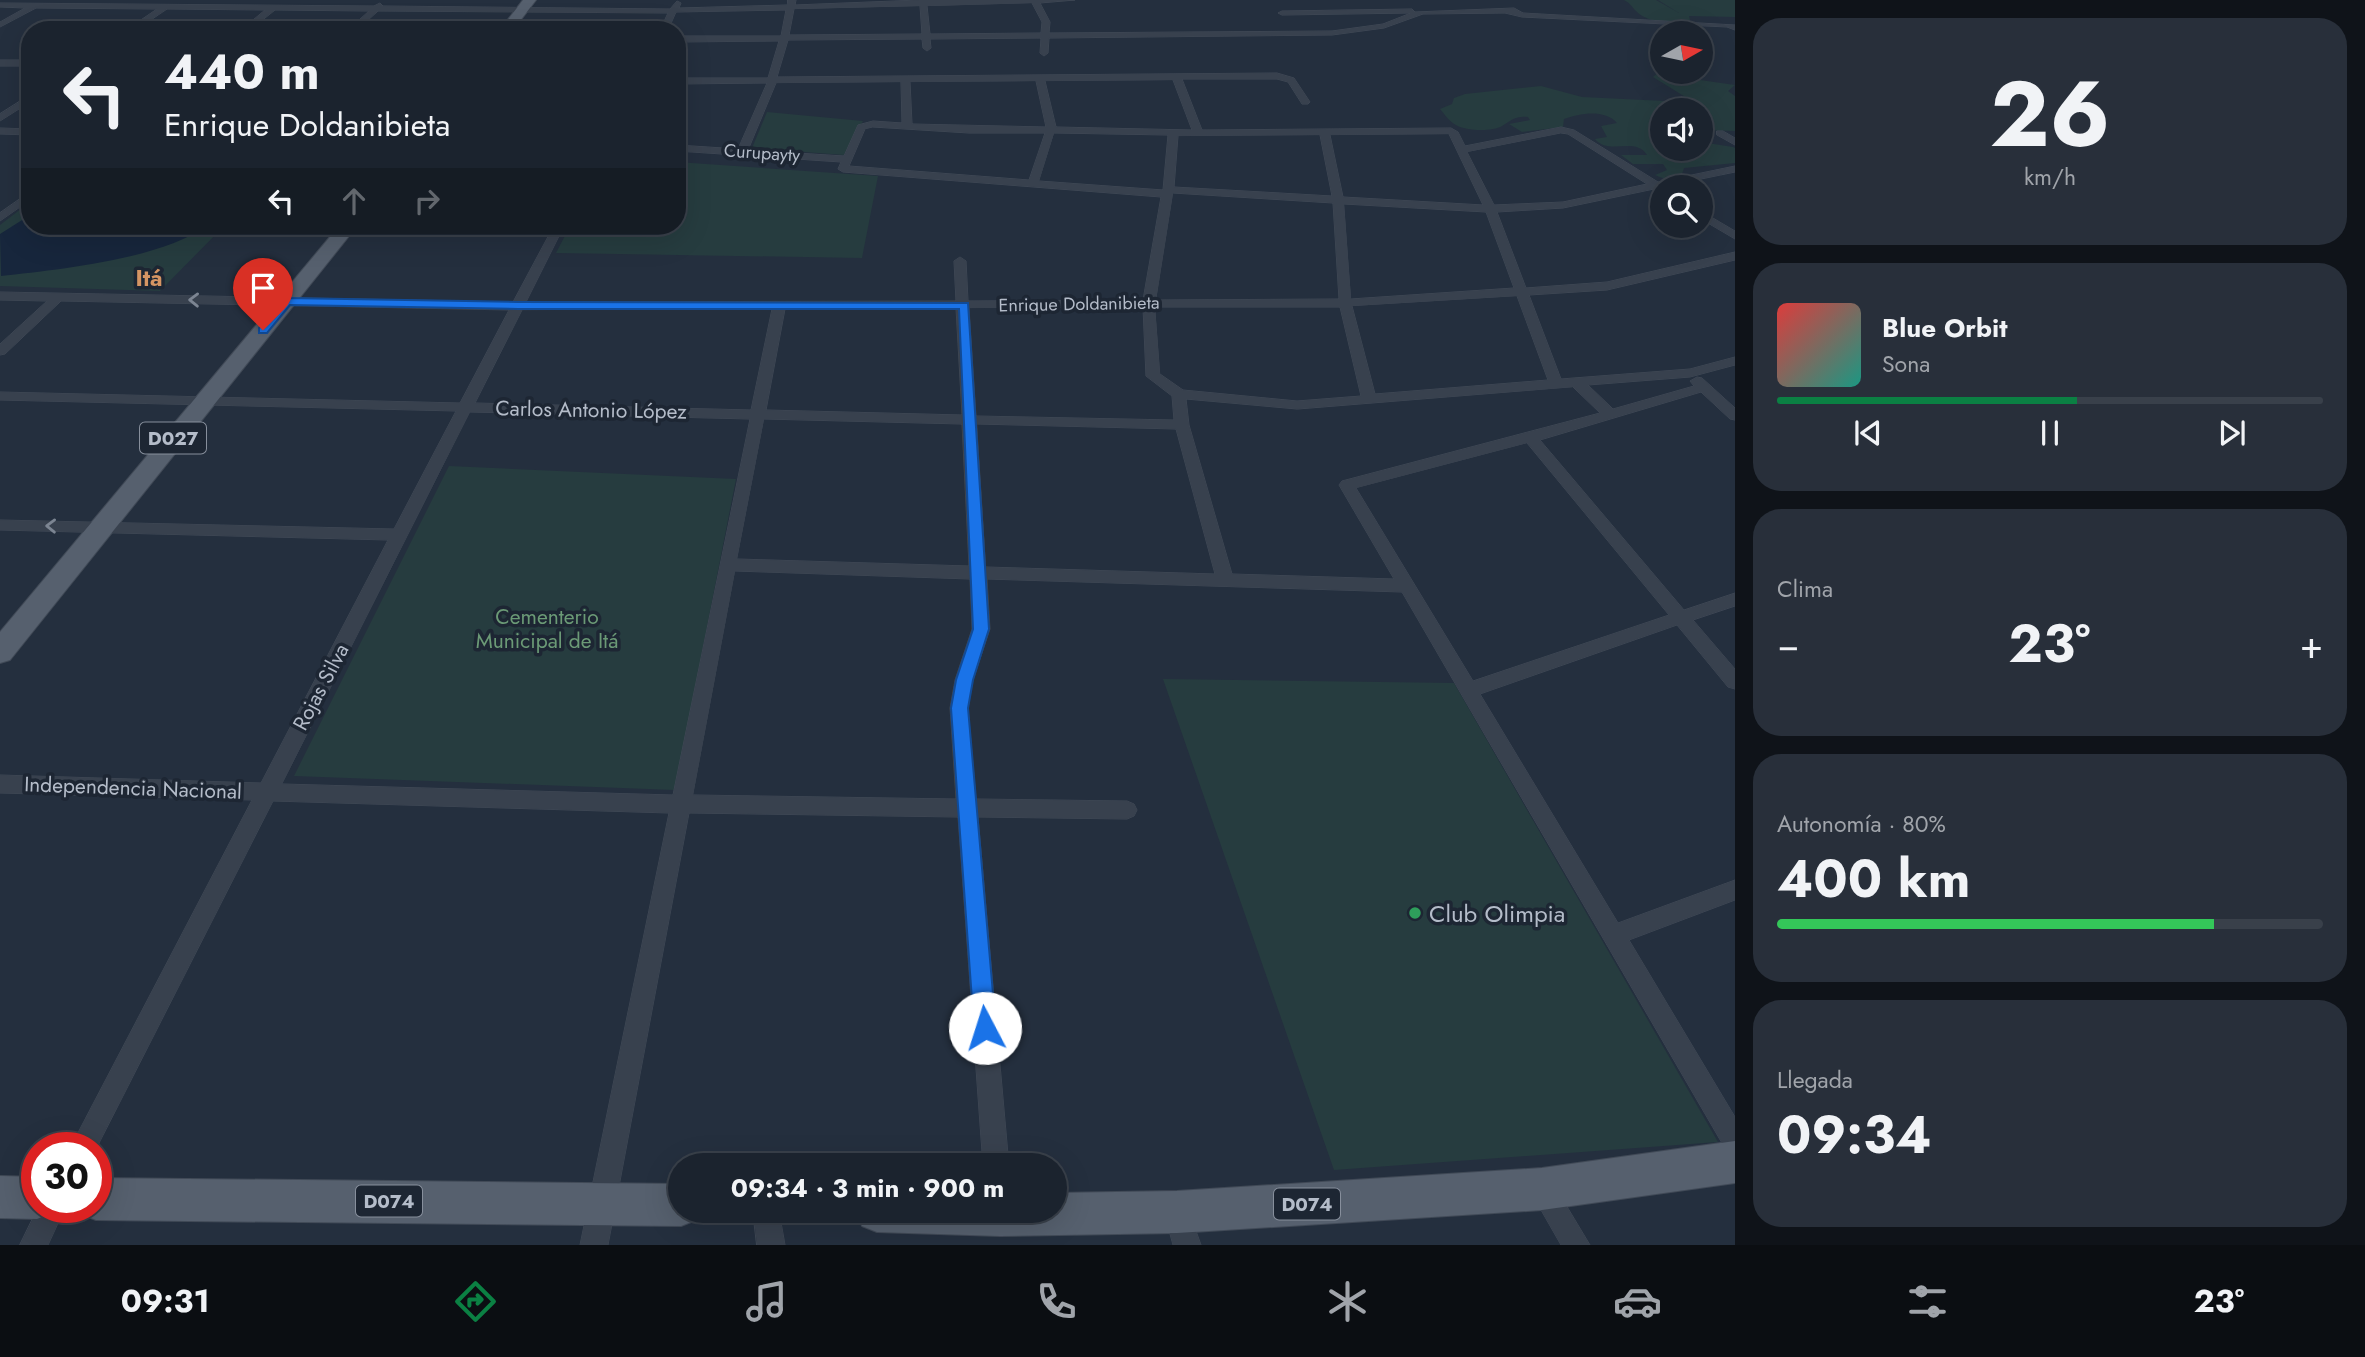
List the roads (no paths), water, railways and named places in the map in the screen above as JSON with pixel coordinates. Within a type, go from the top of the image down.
[{"type":"main road","points":[[514,21],[527,5]]},
{"type":"main road","name":"D027","points":[[0,652],[341,235]]},
{"type":"main road","name":"D074","points":[[1067,1219],[1182,1228],[1542,1189],[1735,1162]]},
{"type":"main road","points":[[0,1197],[21,1198]]},
{"type":"main road","name":"D074","points":[[112,1199],[668,1206]]},
{"type":"street","points":[[0,25],[44,0]]},
{"type":"street","points":[[143,21],[174,0]]},
{"type":"street","points":[[256,21],[284,0]]},
{"type":"street","points":[[362,21],[385,0]]},
{"type":"street","points":[[668,21],[678,0]]},
{"type":"street","points":[[0,5],[376,8],[527,5],[673,10],[792,3],[1071,0]]},
{"type":"street","points":[[1350,0],[1362,12]]},
{"type":"street","points":[[1425,0],[1438,11]]},
{"type":"street","points":[[1301,33],[1279,10],[1514,10],[1503,0]]},
{"type":"street","points":[[1035,1],[1046,22],[1044,54]]},
{"type":"street","points":[[924,2],[927,48]]},
{"type":"street","points":[[743,151],[771,80],[792,3]]},
{"type":"street","points":[[1505,10],[1522,15],[1728,25],[1735,28]]},
{"type":"street","points":[[686,39],[1301,33],[1367,29],[1412,15],[1438,11]]},
{"type":"street","points":[[0,63],[21,63]]},
{"type":"street","points":[[686,81],[1176,76],[1285,78],[1294,83],[1305,102]]},
{"type":"street","points":[[1176,76],[1198,132]]},
{"type":"street","points":[[1033,184],[1050,130],[1040,78]]},
{"type":"street","points":[[905,79],[907,125]]},
{"type":"street","points":[[0,118],[21,104]]},
{"type":"street","points":[[1556,383],[1490,209],[1460,150],[1455,134],[1444,130],[1173,132],[969,130],[866,125],[861,127],[843,169],[1033,184],[1490,209],[1563,205],[1650,189]]},
{"type":"street","points":[[1460,150],[1561,130],[1571,132],[1650,182]]},
{"type":"street","points":[[0,131],[21,132]]},
{"type":"street","points":[[1324,131],[1338,199],[1345,303],[1369,398]]},
{"type":"street","points":[[1173,132],[1168,192],[1149,304],[1153,376],[1180,394],[1297,405],[1690,373],[1735,361]]},
{"type":"street","points":[[1720,133],[1735,142]]},
{"type":"street","name":"Curupayty","points":[[686,148],[847,159]]},
{"type":"street","points":[[1709,175],[1735,169]]},
{"type":"street","points":[[0,218],[21,202]]},
{"type":"street","points":[[1713,222],[1735,236]]},
{"type":"street","name":"Rojas Silva","points":[[91,1132],[554,235]]},
{"type":"street","name":"Enrique Doldanibieta","points":[[0,296],[518,306],[1345,303],[1620,284],[1735,256]]},
{"type":"street","points":[[960,261],[981,629],[964,680],[959,708],[995,1153]]},
{"type":"street","points":[[0,351],[58,297]]},
{"type":"street","points":[[594,1245],[779,306]]},
{"type":"street","points":[[1690,373],[1735,415]]},
{"type":"street","points":[[1576,382],[1610,414]]},
{"type":"street","points":[[1704,387],[1530,438],[1347,485],[1735,1141]]},
{"type":"street","points":[[1180,394],[1182,425],[1225,580]]},
{"type":"street","name":"Carlos Antonio López","points":[[0,396],[1182,425]]},
{"type":"street","points":[[1530,438],[1735,682]]},
{"type":"street","points":[[0,525],[401,535]]},
{"type":"street","points":[[728,565],[1407,586]]},
{"type":"street","points":[[1469,690],[1735,599]]},
{"type":"street","name":"Independencia Nacional","points":[[0,784],[680,804],[1127,810]]},
{"type":"street","points":[[1614,935],[1735,890]]},
{"type":"street","points":[[1542,1189],[1576,1245]]},
{"type":"street","points":[[34,1245],[45,1223]]},
{"type":"street","points":[[768,1223],[771,1245]]},
{"type":"water","points":[[21,221],[21,235],[190,235],[136,255],[1,276],[0,234]]},
{"type":"place","name":"Club Olimpia","points":[[1415,913]]},
{"type":"district","name":"Itá","points":[[149,278]]},
{"type":"park label","name":"Cementerio Municipal de Itá","points":[[547,629]]}]
